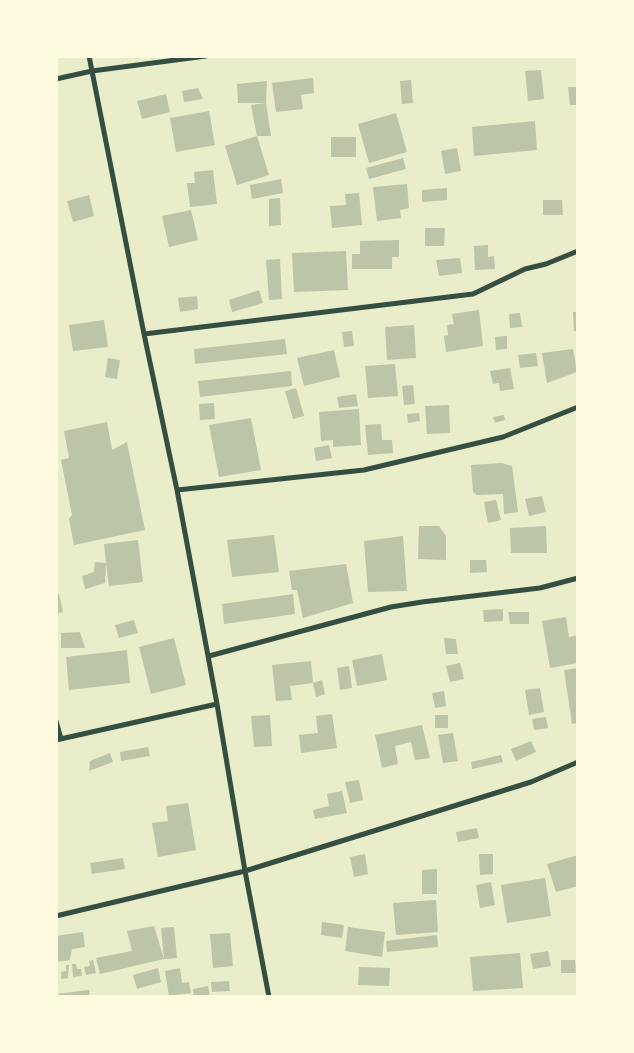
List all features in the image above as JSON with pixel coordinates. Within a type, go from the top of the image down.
[{"type":"street","points":[[89,56],[177,490],[269,997]]},
{"type":"street","points":[[56,79],[92,71],[206,56]]},
{"type":"street","points":[[144,334],[473,294],[525,269],[546,264],[578,251]]},
{"type":"street","points":[[177,490],[364,470],[503,437],[578,407]]},
{"type":"street","points":[[208,656],[391,607],[540,588],[578,578]]},
{"type":"street","points":[[56,721],[59,739],[217,704]]},
{"type":"street","points":[[56,916],[245,871],[531,782],[578,762]]},
{"type":"building","points":[[541,70],[544,99],[528,101],[525,71]]},
{"type":"building","points":[[313,78],[314,93],[301,95],[303,109],[276,112],[272,83]]},
{"type":"building","points":[[411,80],[413,103],[402,104],[400,81]]},
{"type":"building","points":[[267,81],[266,103],[238,103],[237,84]]},
{"type":"building","points":[[568,87],[578,87],[578,105],[570,105]]},
{"type":"building","points":[[198,88],[203,99],[184,102],[182,91]]},
{"type":"building","points":[[166,94],[170,112],[142,119],[137,101]]},
{"type":"building","points":[[266,103],[271,136],[257,136],[251,105]]},
{"type":"building","points":[[209,111],[215,145],[176,152],[170,118]]},
{"type":"building","points":[[396,113],[407,152],[369,163],[358,124]]},
{"type":"building","points":[[535,121],[537,150],[474,156],[472,127]]},
{"type":"building","points":[[257,136],[269,175],[237,185],[225,146]]},
{"type":"building","points":[[331,137],[356,137],[356,157],[331,157]]},
{"type":"building","points":[[457,148],[461,171],[445,174],[441,151]]},
{"type":"building","points":[[403,158],[406,169],[369,179],[366,168]]},
{"type":"building","points":[[213,170],[217,204],[190,207],[187,183],[195,183],[194,172]]},
{"type":"building","points":[[281,179],[283,193],[252,199],[250,185]]},
{"type":"building","points":[[407,184],[409,208],[400,210],[401,218],[377,221],[373,187]]},
{"type":"building","points":[[447,188],[447,200],[422,202],[422,190]]},
{"type":"building","points":[[359,193],[362,225],[332,228],[330,206],[346,205],[345,194]]},
{"type":"building","points":[[89,195],[94,216],[73,222],[67,201]]},
{"type":"building","points":[[280,198],[281,225],[269,226],[269,199]]},
{"type":"building","points":[[543,200],[562,200],[563,215],[543,215]]},
{"type":"building","points":[[191,210],[198,240],[169,247],[162,216]]},
{"type":"building","points":[[425,228],[445,228],[444,246],[425,246]]},
{"type":"building","points":[[399,240],[399,257],[392,257],[392,269],[352,269],[352,254],[360,254],[360,241]]},
{"type":"building","points":[[488,245],[488,257],[494,256],[495,269],[475,270],[474,246]]},
{"type":"building","points":[[346,251],[348,290],[294,292],[292,253]]},
{"type":"building","points":[[460,258],[462,273],[439,276],[436,260]]},
{"type":"building","points":[[280,259],[282,299],[269,300],[266,260]]},
{"type":"building","points":[[259,290],[263,303],[232,312],[229,300]]},
{"type":"building","points":[[197,296],[198,309],[180,312],[178,298]]},
{"type":"building","points":[[479,310],[483,346],[446,352],[444,336],[448,335],[447,325],[454,324],[452,314]]},
{"type":"building","points":[[573,312],[578,312],[578,331],[574,331]]},
{"type":"building","points":[[520,313],[522,327],[510,328],[509,314]]},
{"type":"building","points":[[104,320],[108,347],[73,351],[69,325]]},
{"type":"building","points":[[414,325],[416,358],[387,360],[385,327]]},
{"type":"building","points":[[352,331],[354,346],[344,347],[342,332]]},
{"type":"building","points":[[507,336],[507,349],[496,350],[495,337]]},
{"type":"building","points":[[285,339],[287,354],[195,364],[194,349]]},
{"type":"building","points":[[573,349],[577,372],[547,383],[542,353]]},
{"type":"building","points":[[334,350],[340,377],[304,386],[297,358]]},
{"type":"building","points":[[536,353],[538,366],[520,368],[518,355]]},
{"type":"building","points":[[108,358],[120,360],[117,379],[105,377]]},
{"type":"building","points":[[395,364],[398,396],[368,398],[365,366]]},
{"type":"building","points":[[510,368],[514,389],[500,391],[499,383],[493,384],[490,371]]},
{"type":"building","points":[[291,371],[292,386],[200,397],[198,381]]},
{"type":"building","points":[[413,385],[415,404],[404,405],[402,386]]},
{"type":"building","points":[[296,388],[304,416],[293,419],[285,391]]},
{"type":"building","points":[[356,394],[358,406],[339,408],[337,397]]},
{"type":"building","points":[[214,403],[215,419],[200,420],[199,404]]},
{"type":"building","points":[[449,405],[450,433],[427,434],[425,406]]},
{"type":"building","points":[[359,409],[361,445],[333,447],[333,440],[321,441],[319,412]]},
{"type":"building","points":[[419,413],[420,421],[408,423],[407,414]]},
{"type":"building","points":[[504,415],[505,420],[495,423],[493,417]]},
{"type":"building","points":[[251,418],[261,470],[219,477],[209,425]]},
{"type":"building","points":[[107,422],[112,450],[127,442],[145,530],[74,545],[69,519],[72,515],[61,460],[69,458],[64,431]]},
{"type":"building","points":[[381,424],[382,440],[392,440],[393,453],[368,455],[365,425]]},
{"type":"building","points":[[329,445],[332,458],[316,461],[314,448]]},
{"type":"building","points":[[502,463],[512,466],[518,512],[504,514],[503,494],[477,495],[473,492],[471,465]]},
{"type":"building","points":[[542,496],[546,512],[529,516],[525,499]]},
{"type":"building","points":[[496,500],[501,520],[488,523],[484,502]]},
{"type":"building","points":[[419,526],[439,526],[446,536],[446,560],[418,559]]},
{"type":"building","points":[[546,526],[547,553],[511,553],[510,528]]},
{"type":"building","points":[[274,535],[279,572],[232,577],[227,540]]},
{"type":"building","points":[[403,536],[407,591],[368,592],[364,541]]},
{"type":"building","points":[[138,540],[143,582],[109,586],[104,544]]},
{"type":"building","points":[[470,560],[486,560],[487,572],[470,573]]},
{"type":"building","points":[[95,562],[106,563],[105,583],[85,589],[82,576],[94,572]]},
{"type":"building","points":[[346,564],[353,603],[303,618],[297,590],[292,590],[289,571]]},
{"type":"building","points":[[56,594],[59,594],[63,612],[56,614]]},
{"type":"building","points":[[293,594],[295,614],[224,624],[222,604]]},
{"type":"building","points":[[503,609],[503,621],[484,622],[483,610]]},
{"type":"building","points":[[508,612],[529,612],[529,624],[510,624]]},
{"type":"building","points":[[566,617],[569,637],[578,635],[578,663],[550,668],[542,621]]},
{"type":"building","points":[[134,620],[138,633],[119,638],[115,625]]},
{"type":"building","points":[[80,632],[85,648],[61,648],[61,633]]},
{"type":"building","points":[[174,638],[186,685],[151,694],[139,647]]},
{"type":"building","points":[[444,638],[456,639],[458,654],[446,654]]},
{"type":"building","points":[[127,650],[130,683],[69,690],[66,657]]},
{"type":"building","points":[[382,654],[387,680],[357,686],[352,660]]},
{"type":"building","points":[[311,661],[313,683],[290,686],[292,700],[276,701],[272,665]]},
{"type":"building","points":[[460,663],[464,679],[450,682],[446,666]]},
{"type":"building","points":[[349,666],[352,688],[340,690],[337,668]]},
{"type":"building","points":[[578,668],[578,723],[572,724],[564,670]]},
{"type":"building","points":[[322,680],[325,694],[316,697],[313,683]]},
{"type":"building","points":[[540,688],[544,712],[529,715],[525,690]]},
{"type":"building","points":[[444,691],[446,706],[435,708],[432,693]]},
{"type":"building","points":[[332,714],[337,748],[301,753],[299,735],[318,733],[316,716]]},
{"type":"building","points":[[270,715],[272,746],[254,747],[251,716]]},
{"type":"building","points":[[435,715],[448,715],[448,728],[435,728]]},
{"type":"building","points":[[546,717],[548,728],[534,730],[532,719]]},
{"type":"building","points":[[422,725],[430,758],[415,760],[411,742],[395,746],[398,764],[382,768],[375,735]]},
{"type":"building","points":[[453,733],[458,761],[443,763],[438,735]]},
{"type":"building","points":[[531,741],[536,752],[516,761],[511,749]]},
{"type":"building","points":[[148,747],[150,756],[121,761],[120,752]]},
{"type":"building","points":[[110,753],[113,762],[89,771],[90,761]]},
{"type":"building","points":[[501,755],[503,762],[472,769],[471,762]]},
{"type":"building","points":[[359,780],[363,800],[350,803],[345,782]]},
{"type":"building","points":[[342,791],[347,813],[315,819],[313,810],[329,806],[327,794]]},
{"type":"building","points":[[188,803],[196,850],[158,857],[152,823],[168,821],[166,806]]},
{"type":"building","points":[[477,828],[479,838],[458,842],[456,832]]},
{"type":"building","points":[[365,854],[368,874],[354,877],[350,857]]},
{"type":"building","points":[[479,854],[493,854],[493,874],[480,875]]},
{"type":"building","points":[[578,855],[578,886],[556,892],[547,864]]},
{"type":"building","points":[[123,858],[125,869],[92,874],[90,863]]},
{"type":"building","points":[[437,869],[437,894],[422,894],[422,870]]},
{"type":"building","points":[[545,878],[551,916],[507,923],[501,885]]},
{"type":"building","points":[[491,882],[495,905],[480,908],[476,885]]},
{"type":"building","points":[[436,900],[438,932],[396,935],[393,903]]},
{"type":"building","points":[[322,922],[344,925],[342,938],[321,935]]},
{"type":"building","points":[[154,926],[164,959],[100,974],[96,958],[132,951],[127,931]]},
{"type":"building","points":[[174,927],[177,958],[164,959],[161,928]]},
{"type":"building","points":[[348,927],[385,932],[382,957],[345,951]]},
{"type":"building","points":[[83,932],[85,947],[72,949],[70,960],[56,962],[56,936]]},
{"type":"building","points":[[230,933],[233,966],[213,968],[210,934]]},
{"type":"building","points":[[437,935],[438,947],[387,952],[386,941]]},
{"type":"building","points":[[548,951],[551,966],[533,969],[530,954]]},
{"type":"building","points":[[520,953],[523,988],[473,991],[470,957]]},
{"type":"building","points":[[93,960],[96,973],[86,975],[84,967],[90,966],[89,961]]},
{"type":"building","points":[[561,960],[575,960],[576,973],[561,973]]},
{"type":"building","points":[[72,964],[76,964],[77,969],[81,969],[82,976],[73,977]]},
{"type":"building","points":[[66,965],[69,965],[68,978],[61,979],[61,972],[66,971]]},
{"type":"building","points":[[359,967],[390,968],[389,986],[358,985]]},
{"type":"building","points":[[158,968],[161,982],[137,989],[133,975]]},
{"type":"building","points":[[180,968],[182,983],[189,982],[191,993],[169,996],[165,971]]},
{"type":"building","points":[[229,981],[230,991],[212,992],[211,982]]},
{"type":"building","points":[[208,986],[210,996],[194,997],[193,989]]},
{"type":"building","points":[[89,990],[90,997],[56,997],[56,994]]}]
